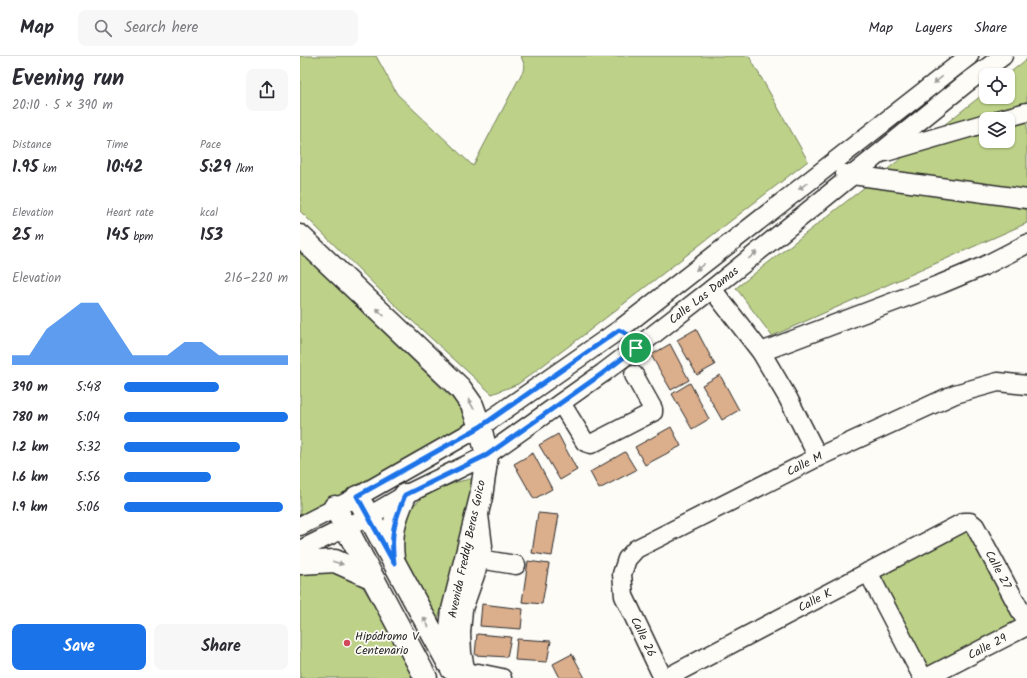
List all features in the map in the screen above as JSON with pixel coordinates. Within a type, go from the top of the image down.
[{"type":"main road","name":"Avenida Freddy Beras Goico","points":[[300,236],[460,388],[472,405],[480,427],[487,455],[478,508],[453,610],[450,638],[463,675]]},
{"type":"main road","points":[[394,563],[392,531],[396,516],[405,495]]},
{"type":"main road","points":[[357,496],[394,563],[463,675]]},
{"type":"main road","points":[[335,507],[426,678]]},
{"type":"main road","points":[[300,563],[336,561],[373,578]]},
{"type":"street","name":"Calle Las Damas","points":[[300,526],[480,427],[588,352],[619,330],[969,56]]},
{"type":"street","points":[[822,171],[1000,56]]},
{"type":"street","name":"Calle Las Damas","points":[[300,550],[369,516],[405,495],[487,455],[561,403],[603,373],[712,289],[965,84],[1003,56]]},
{"type":"street","points":[[1015,115],[1027,112]]},
{"type":"street","points":[[822,171],[979,125]]},
{"type":"street","points":[[822,171],[1027,199]]},
{"type":"street","points":[[761,352],[941,284],[984,266],[1027,244]]},
{"type":"street","points":[[712,289],[761,352],[788,398],[818,457]]},
{"type":"street","points":[[619,330],[627,333],[631,337],[636,348]]},
{"type":"street","points":[[588,352],[588,360],[591,366],[596,371],[603,373]]},
{"type":"street","points":[[561,403],[585,442],[591,444],[653,412],[653,409],[634,375]]},
{"type":"street","name":"Calle M","points":[[624,596],[622,574],[627,559],[636,549],[818,457],[955,394],[998,382],[1027,385]]},
{"type":"street","points":[[478,508],[483,546],[475,575],[462,609],[461,632],[463,675],[502,678]]},
{"type":"street","name":"Calle K","points":[[665,678],[964,522]]},
{"type":"street","name":"Calle 27","points":[[964,522],[970,522],[975,526],[1027,622]]},
{"type":"street","points":[[479,559],[516,564]]},
{"type":"street","points":[[868,572],[923,678]]},
{"type":"street","name":"Calle 26","points":[[624,596],[665,678]]},
{"type":"street","name":"Calle 29","points":[[926,678],[1027,626]]},
{"type":"green space","points":[[300,56],[376,56],[397,94],[473,166],[525,67],[521,56],[749,56],[808,161],[518,384],[492,394],[397,307],[300,211]]},
{"type":"green space","points":[[1027,59],[1027,223],[772,336],[736,288],[979,97],[979,104],[1015,104],[1015,69]]},
{"type":"green space","points":[[300,252],[480,425],[300,521]]},
{"type":"green space","points":[[474,478],[480,486],[437,622],[402,553],[401,533],[410,508],[430,492],[457,482]]},
{"type":"green space","points":[[966,527],[1016,622],[917,674],[867,579]]},
{"type":"green space","name":"Hipódromo V Centenario","points":[[326,566],[359,581],[376,608],[413,678],[300,678],[300,569]]},
{"type":"building","points":[[696,329],[715,365],[697,375],[677,340]]},
{"type":"building","points":[[670,344],[689,380],[671,390],[651,355]]},
{"type":"building","points":[[720,375],[739,410],[722,420],[702,385]]},
{"type":"building","points":[[690,383],[709,419],[692,429],[672,394]]},
{"type":"building","points":[[671,427],[681,446],[645,465],[635,447]]},
{"type":"building","points":[[558,434],[577,470],[560,480],[539,445]]},
{"type":"building","points":[[625,452],[636,470],[599,489],[590,472]]},
{"type":"building","points":[[533,453],[552,489],[534,499],[514,464]]},
{"type":"building","points":[[538,513],[559,515],[552,556],[532,553]]},
{"type":"building","points":[[528,561],[549,564],[542,604],[522,602]]},
{"type":"building","points":[[482,604],[523,609],[521,629],[480,626]]},
{"type":"building","points":[[477,634],[511,637],[507,657],[475,655]]},
{"type":"building","points":[[517,639],[551,641],[547,662],[515,660]]},
{"type":"building","points":[[572,654],[585,678],[560,678],[553,664]]},
{"type":"place","name":"Hipódromo V Centenario","points":[[347,643]]},
{"type":"route","points":[[619,330],[627,333],[631,337],[636,348],[487,455],[405,495],[396,516],[392,531],[394,563],[357,496],[480,427],[619,330]]}]
